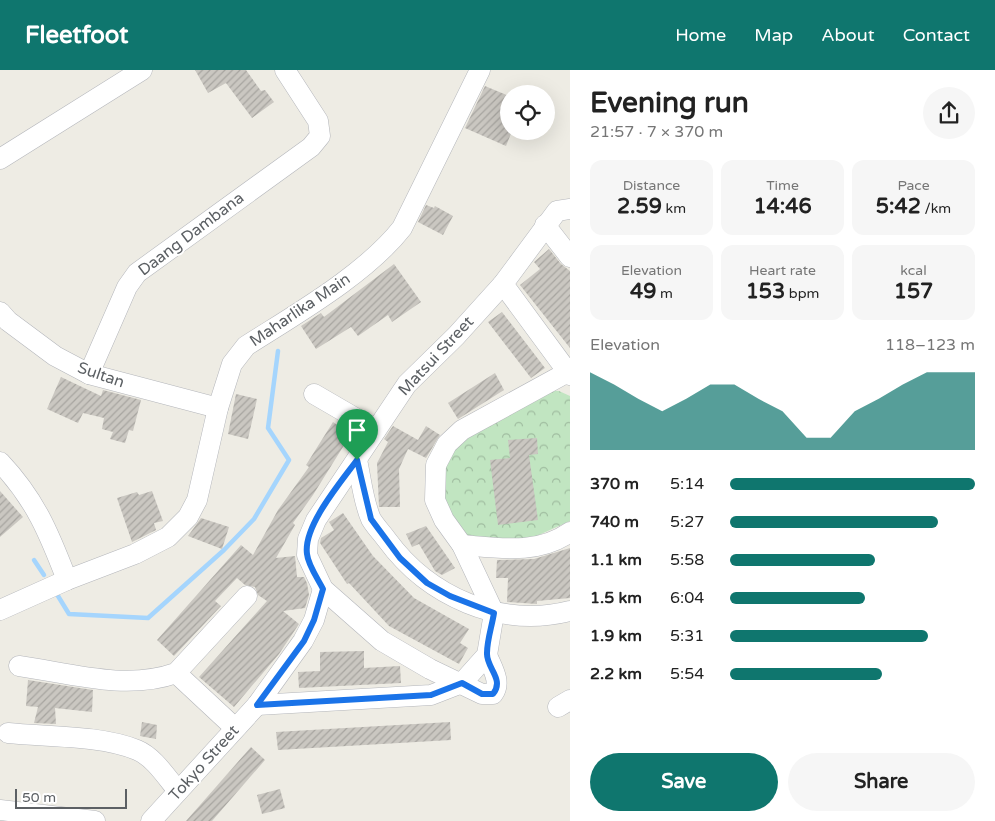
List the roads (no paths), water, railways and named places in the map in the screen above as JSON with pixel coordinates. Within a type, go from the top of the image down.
[{"type":"street","points":[[0,160],[142,70]]},
{"type":"street","name":"Daang Dambana","points":[[89,374],[127,287],[137,273],[311,147],[320,136],[318,120],[285,70]]},
{"type":"street","name":"Maharlika Main","points":[[0,610],[67,580],[136,554],[168,537],[188,517],[197,500],[218,408],[232,364],[246,346],[367,264],[386,248],[402,228],[471,74]]},
{"type":"street","name":"Matsui Street","points":[[323,589],[307,555],[308,539],[316,520],[406,384],[456,336],[503,284],[557,211],[570,209]]},
{"type":"street","points":[[545,225],[570,257]]},
{"type":"street","points":[[257,705],[431,695],[462,683],[486,655],[494,613],[462,545],[444,520],[435,500],[436,465],[447,444],[462,430],[569,373],[503,284]]},
{"type":"street","name":"Sultan","points":[[0,312],[8,321],[55,356],[89,374],[218,408]]},
{"type":"street","points":[[314,394],[376,430]]},
{"type":"street","points":[[357,460],[371,519],[400,558],[427,583],[450,596],[494,613],[533,615],[570,610]]},
{"type":"street","points":[[0,462],[19,482],[48,528],[67,580]]},
{"type":"street","points":[[462,545],[518,550],[540,546],[570,532]]},
{"type":"street","points":[[257,705],[304,641],[314,620],[323,589],[382,641],[430,669],[482,694],[493,694],[498,682],[486,655]]},
{"type":"street","points":[[19,666],[124,681],[150,680],[176,673],[247,596]]},
{"type":"street","points":[[176,673],[235,728]]},
{"type":"street","name":"Tokyo Street","points":[[152,821],[257,705]]},
{"type":"street","points":[[8,733],[103,742],[138,751],[151,760],[178,791]]},
{"type":"street","points":[[0,810],[95,821]]},
{"type":"waterway","points":[[58,596],[69,614],[148,618],[224,550],[254,519],[289,460],[268,428],[278,351]]},
{"type":"waterway","points":[[34,560],[44,575]]}]
